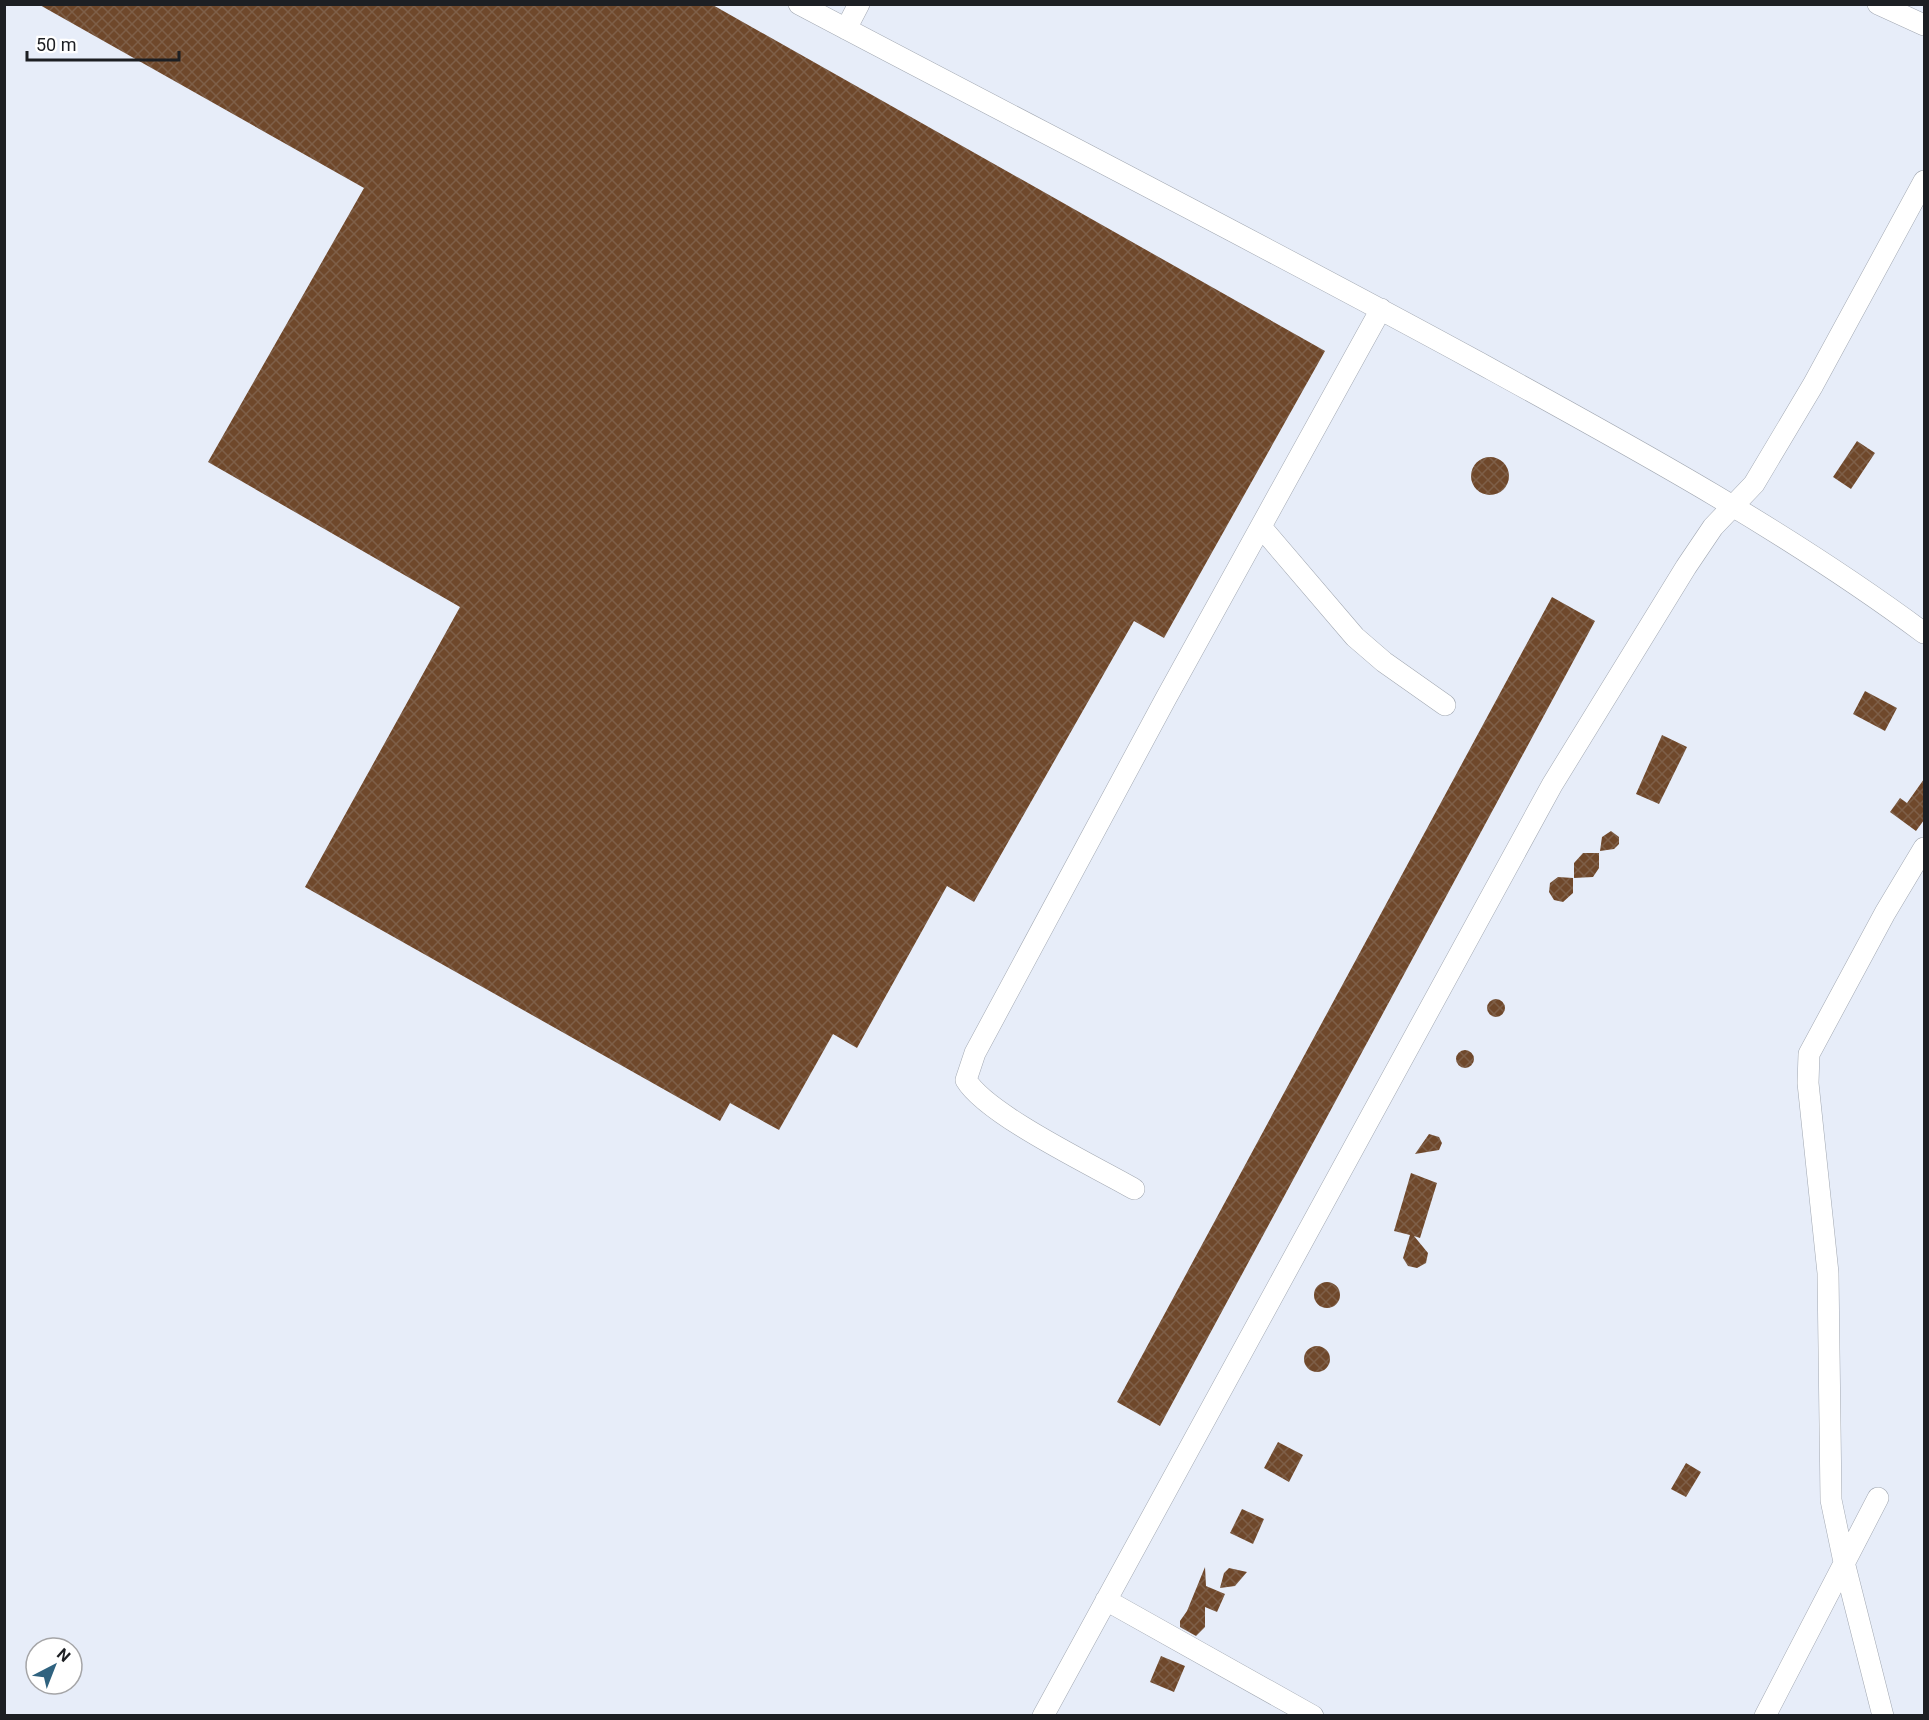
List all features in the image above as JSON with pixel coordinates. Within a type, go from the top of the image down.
[{"type":"street","points":[[799,4],[1381,309],[1596,427],[1733,506],[1850,578],[1924,633]]},
{"type":"street","points":[[846,29],[859,4]]},
{"type":"street","points":[[1878,4],[1924,25]]},
{"type":"street","points":[[1043,1716],[1552,786],[1686,567],[1713,527],[1754,484],[1813,385],[1924,181]]},
{"type":"street","points":[[1134,1189],[1006,1116],[973,1092],[966,1080],[975,1053],[1381,309]]},
{"type":"street","points":[[1260,527],[1355,638],[1384,662],[1445,705]]},
{"type":"street","points":[[1883,1716],[1844,1562],[1832,1500],[1827,1274],[1808,1083],[1809,1053],[1885,913],[1924,848]]},
{"type":"street","points":[[1765,1716],[1878,1498]]},
{"type":"street","points":[[1106,1600],[1313,1716]]},
{"type":"building","points":[[38,4],[711,4],[1325,351],[1164,638],[1134,621],[974,902],[947,886],[857,1048],[833,1034],[779,1130],[730,1103],[720,1121],[305,887],[460,607],[208,462],[364,188]]},
{"type":"building","points":[[1857,441],[1875,453],[1851,489],[1833,477]]},
{"type":"building","points":[[1490,457],[1504,462],[1509,476],[1504,490],[1490,495],[1476,490],[1471,476],[1476,462]]},
{"type":"building","points":[[1552,597],[1595,621],[1160,1426],[1117,1402]]},
{"type":"building","points":[[1865,691],[1897,708],[1885,731],[1853,714]]},
{"type":"building","points":[[1662,735],[1687,747],[1659,804],[1636,794]]},
{"type":"building","points":[[1924,779],[1924,820],[1916,831],[1890,812],[1900,798],[1907,803]]},
{"type":"building","points":[[1611,831],[1619,837],[1619,844],[1614,849],[1600,851],[1602,837]]},
{"type":"building","points":[[1583,853],[1599,853],[1599,868],[1593,877],[1574,878],[1574,863]]},
{"type":"building","points":[[1558,877],[1573,878],[1573,893],[1563,902],[1554,900],[1549,892],[1550,883]]},
{"type":"building","points":[[1496,999],[1502,1002],[1505,1008],[1502,1014],[1496,1017],[1490,1014],[1487,1008],[1490,1002]]},
{"type":"building","points":[[1465,1050],[1471,1053],[1474,1059],[1471,1065],[1465,1068],[1459,1065],[1456,1059],[1459,1053]]},
{"type":"building","points":[[1429,1134],[1439,1137],[1442,1143],[1439,1150],[1415,1154]]},
{"type":"building","points":[[1411,1173],[1437,1183],[1420,1238],[1414,1236],[1428,1253],[1426,1263],[1417,1268],[1408,1266],[1403,1258],[1410,1235],[1394,1231]]},
{"type":"building","points":[[1327,1282],[1336,1286],[1340,1295],[1336,1304],[1327,1308],[1318,1304],[1314,1295],[1318,1286]]},
{"type":"building","points":[[1317,1346],[1326,1350],[1330,1359],[1326,1368],[1317,1372],[1308,1368],[1304,1359],[1308,1350]]},
{"type":"building","points":[[1278,1442],[1303,1455],[1289,1482],[1264,1468]]},
{"type":"building","points":[[1686,1463],[1701,1472],[1686,1497],[1671,1489]]},
{"type":"building","points":[[1242,1509],[1264,1519],[1253,1544],[1230,1533]]},
{"type":"building","points":[[1205,1567],[1206,1586],[1225,1594],[1217,1612],[1205,1607],[1205,1627],[1196,1636],[1180,1627],[1180,1621],[1187,1611]]},
{"type":"building","points":[[1229,1568],[1247,1572],[1235,1586],[1220,1588],[1224,1573]]},
{"type":"building","points":[[1161,1656],[1185,1666],[1174,1692],[1150,1682]]}]
